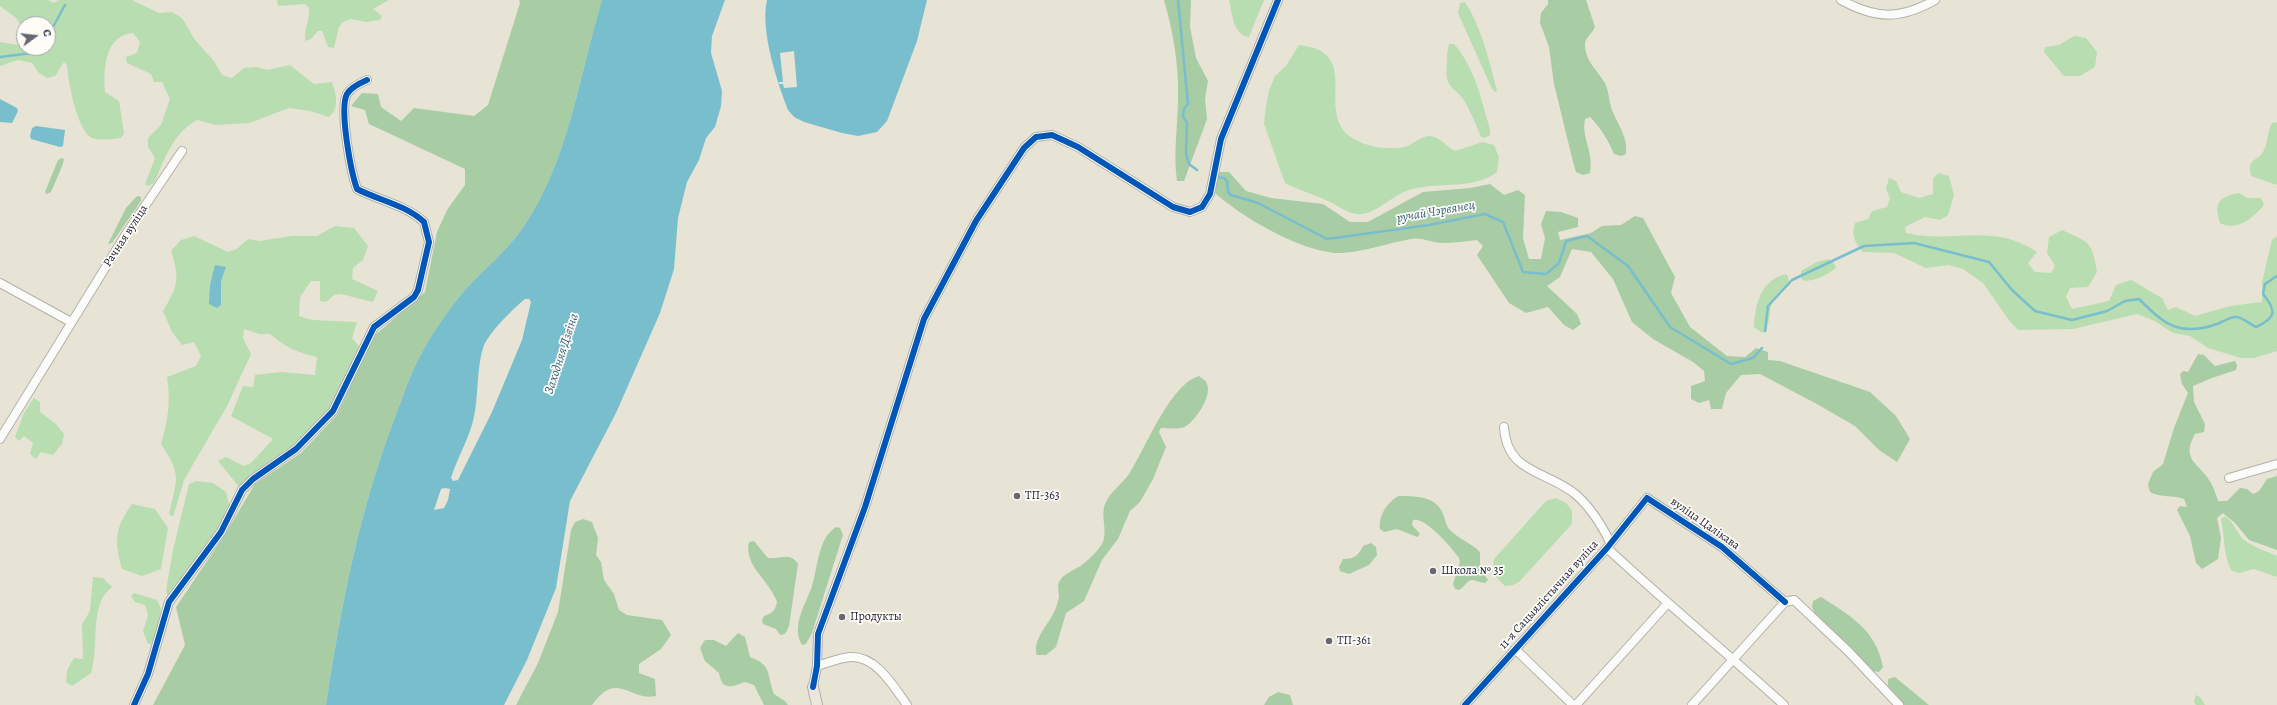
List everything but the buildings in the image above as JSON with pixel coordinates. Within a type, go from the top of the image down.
[{"type":"main road","points":[[813,687],[817,705]]},
{"type":"street","points":[[813,687],[817,666],[818,634],[865,507],[924,319],[976,221],[1024,148],[1036,137],[1052,136],[1078,147],[1173,207],[1190,212],[1202,207],[1210,194],[1221,139],[1278,0]]},
{"type":"street","points":[[1841,0],[1859,10],[1888,15],[1915,11],[1934,0]]},
{"type":"street","points":[[134,705],[148,674],[169,602],[220,532],[242,490],[253,479],[296,449],[333,411],[374,327],[414,297],[418,290],[429,242],[424,222],[406,210],[376,199],[356,189],[351,171],[344,112],[346,95],[354,87],[367,80]]},
{"type":"street","name":"Рачная вуліца","points":[[0,439],[126,234],[182,151]]},
{"type":"street","points":[[0,283],[72,322]]},
{"type":"street","points":[[1504,427],[1509,451],[1524,466],[1574,493],[1598,520],[1609,545],[1668,604],[1784,705]]},
{"type":"street","points":[[2229,478],[2277,464]]},
{"type":"street","name":"11-я Сацыялістычная вуліца","points":[[1465,705],[1609,545],[1647,498]]},
{"type":"street","name":"вуліца Цалікава","points":[[1647,498],[1722,547],[1785,602]]},
{"type":"street","points":[[1692,705],[1785,602],[1794,600],[1848,651],[1899,705]]},
{"type":"street","points":[[1515,649],[1574,705],[1668,604]]},
{"type":"street","points":[[817,666],[850,657],[863,659],[881,671],[907,705]]},
{"type":"green space","points":[[0,0],[48,0],[54,3],[59,0],[132,0],[159,13],[172,12],[182,18],[195,40],[214,61],[222,75],[232,78],[244,68],[256,67],[267,70],[290,65],[314,84],[332,82],[336,96],[335,109],[329,117],[310,111],[289,108],[249,123],[216,125],[197,120],[181,132],[175,140],[154,183],[148,186],[145,184],[155,158],[148,147],[148,138],[161,125],[170,99],[162,82],[154,82],[151,74],[127,63],[126,57],[137,53],[140,42],[133,33],[124,35],[111,46],[106,64],[104,83],[105,92],[119,101],[124,133],[121,138],[103,140],[96,139],[87,134],[82,126],[71,93],[67,65],[64,62],[55,76],[47,78],[39,73],[32,63],[18,60],[0,66],[0,42],[16,45],[16,56],[56,56],[56,16],[16,16],[16,18],[0,6]]},
{"type":"green space","points":[[277,0],[389,0],[373,9],[382,16],[380,20],[366,22],[351,19],[343,22],[339,27],[334,48],[328,47],[322,31],[318,31],[311,39],[305,41],[309,8],[305,4],[278,6]]},
{"type":"green space","points":[[519,0],[602,0],[562,145],[552,173],[539,200],[517,235],[503,252],[464,291],[444,317],[432,334],[414,368],[384,448],[362,520],[345,593],[326,705],[153,705],[185,645],[176,607],[224,536],[255,484],[301,453],[337,415],[374,336],[425,292],[437,232],[447,210],[465,185],[465,169],[369,124],[365,110],[351,106],[362,93],[378,94],[381,107],[401,121],[414,108],[474,116],[488,105],[520,3]]},
{"type":"green space","points":[[1164,0],[1191,0],[1190,27],[1196,58],[1208,81],[1205,99],[1207,119],[1184,181],[1177,181],[1175,160],[1178,108],[1178,73],[1173,36]]},
{"type":"green space","points":[[1229,0],[1264,0],[1249,37],[1244,35],[1236,28],[1232,17]]},
{"type":"green space","points":[[1548,0],[1586,0],[1595,27],[1586,40],[1585,45],[1587,56],[1605,83],[1612,110],[1626,142],[1626,154],[1621,156],[1614,154],[1598,125],[1590,117],[1585,119],[1584,126],[1591,165],[1590,173],[1583,175],[1576,172],[1573,162],[1554,84],[1549,47],[1540,23],[1541,13],[1548,4]]},
{"type":"green space","points":[[1465,2],[1476,22],[1484,45],[1497,91],[1495,92],[1492,89],[1458,13],[1460,3]]},
{"type":"green space","points":[[2074,36],[2086,38],[2097,52],[2095,67],[2080,76],[2064,76],[2044,52],[2045,47],[2059,45]]},
{"type":"green space","points":[[1449,44],[1454,44],[1461,53],[1476,84],[1490,129],[1490,135],[1484,138],[1481,137],[1472,115],[1463,99],[1450,86],[1448,81],[1447,66]]},
{"type":"green space","points":[[1299,45],[1317,49],[1328,57],[1334,67],[1338,119],[1344,131],[1357,141],[1375,147],[1394,148],[1410,145],[1421,138],[1433,136],[1455,151],[1483,142],[1494,145],[1499,157],[1497,172],[1477,182],[1420,187],[1409,190],[1396,196],[1377,209],[1364,214],[1349,212],[1330,202],[1285,183],[1264,124],[1265,113],[1269,90],[1275,76],[1286,66]]},
{"type":"green space","points":[[2277,122],[2277,185],[2251,176],[2250,165],[2262,154],[2272,123]]},
{"type":"green space","points":[[62,158],[64,159],[63,164],[51,192],[47,194],[45,192],[58,160]]},
{"type":"green space","points":[[1218,172],[1229,172],[1246,191],[1271,198],[1323,204],[1350,222],[1368,222],[1423,192],[1470,188],[1490,184],[1504,195],[1518,190],[1525,195],[1523,238],[1529,259],[1541,259],[1545,238],[1541,224],[1546,211],[1561,212],[1578,218],[1578,227],[1558,232],[1560,240],[1591,233],[1602,226],[1621,225],[1635,216],[1643,218],[1675,277],[1671,293],[1690,327],[1727,356],[1745,357],[1756,348],[1768,352],[1768,360],[1780,361],[1870,392],[1896,416],[1910,439],[1897,462],[1879,450],[1855,426],[1760,374],[1741,375],[1726,393],[1722,409],[1711,409],[1709,400],[1699,403],[1691,399],[1691,386],[1705,381],[1704,371],[1693,362],[1653,339],[1632,322],[1613,279],[1591,252],[1572,249],[1560,277],[1547,286],[1577,314],[1581,324],[1573,330],[1564,325],[1548,307],[1526,313],[1509,303],[1477,255],[1483,246],[1477,240],[1441,243],[1414,239],[1361,251],[1343,253],[1327,252],[1310,248],[1272,232],[1237,210],[1223,199],[1211,189]]},
{"type":"green space","points":[[1939,173],[1949,176],[1954,195],[1948,215],[1940,220],[1925,217],[1905,227],[1906,233],[1924,236],[1973,235],[2004,238],[2020,243],[2037,252],[2028,263],[2035,272],[2051,273],[2055,266],[2047,253],[2049,237],[2062,230],[2071,234],[2088,244],[2093,254],[2097,272],[2088,287],[2070,288],[2066,297],[2072,309],[2109,301],[2116,285],[2131,280],[2162,298],[2168,310],[2176,307],[2195,316],[2230,306],[2262,302],[2262,282],[2272,240],[2277,236],[2277,351],[2254,358],[2241,358],[2208,348],[2190,336],[2173,333],[2155,321],[2137,314],[2073,329],[2018,330],[2008,319],[1983,283],[1963,269],[1949,265],[1926,268],[1894,253],[1863,252],[1854,239],[1853,231],[1855,223],[1868,219],[1872,211],[1887,207],[1890,198],[1886,189],[1889,178],[1896,181],[1901,192],[1919,198],[1933,194],[1933,178]]},
{"type":"green space","points":[[2239,193],[2248,198],[2261,198],[2264,205],[2250,219],[2238,225],[2232,226],[2220,223],[2217,210],[2219,202],[2226,197]]},
{"type":"green space","points":[[137,196],[141,197],[141,201],[112,243],[108,244],[126,208]]},
{"type":"green space","points":[[335,226],[354,228],[368,246],[363,260],[353,268],[352,279],[378,291],[373,302],[341,294],[334,295],[326,302],[320,301],[320,281],[311,281],[300,297],[299,316],[312,320],[357,322],[352,338],[359,346],[331,409],[295,446],[240,488],[218,461],[226,457],[244,466],[251,463],[273,439],[231,416],[243,386],[253,387],[255,375],[281,372],[315,375],[317,357],[292,349],[270,334],[259,334],[244,329],[243,338],[251,354],[227,406],[184,480],[173,517],[169,514],[176,485],[175,471],[168,454],[161,444],[168,410],[169,394],[167,377],[196,366],[201,356],[194,342],[182,345],[172,332],[163,311],[172,295],[176,282],[176,269],[171,251],[181,240],[194,236],[228,252],[237,249],[248,239],[259,241],[292,236],[317,236]]},
{"type":"green space","points":[[1829,259],[1834,263],[1836,268],[1832,271],[1813,280],[1804,281],[1801,278],[1801,271],[1817,262]]},
{"type":"green space","points":[[1787,274],[1790,285],[1773,301],[1766,332],[1761,332],[1754,327],[1756,310],[1761,294],[1771,281]]},
{"type":"green space","points":[[2198,354],[2204,355],[2215,366],[2235,361],[2237,365],[2236,370],[2193,386],[2194,402],[2205,424],[2204,432],[2195,434],[2191,443],[2191,456],[2193,461],[2207,476],[2218,501],[2227,501],[2240,488],[2247,489],[2253,494],[2259,491],[2267,479],[2277,476],[2277,550],[2249,540],[2235,523],[2223,513],[2217,518],[2221,538],[2218,559],[2202,569],[2196,563],[2190,536],[2177,510],[2180,506],[2187,507],[2184,499],[2154,494],[2150,492],[2148,484],[2153,472],[2163,464],[2174,428],[2188,393],[2182,384],[2180,374],[2183,371],[2188,372]]},
{"type":"green space","points":[[1199,376],[1205,381],[1208,387],[1208,393],[1199,413],[1186,426],[1177,428],[1161,428],[1159,432],[1166,447],[1153,479],[1140,502],[1130,511],[1118,539],[1102,560],[1084,601],[1066,613],[1056,647],[1046,655],[1037,655],[1036,650],[1038,639],[1054,612],[1059,597],[1058,583],[1063,576],[1088,560],[1102,544],[1105,534],[1103,512],[1108,498],[1129,474],[1168,404],[1178,391],[1188,382]]},
{"type":"green space","points":[[34,398],[40,402],[40,412],[56,424],[64,434],[62,444],[53,455],[41,452],[36,459],[30,454],[33,443],[24,436],[19,441],[15,437],[24,413]]},
{"type":"green space","points":[[197,481],[213,483],[226,492],[230,508],[220,529],[168,597],[166,591],[173,550],[189,484]]},
{"type":"green space","points":[[1399,496],[1428,499],[1438,505],[1450,530],[1480,552],[1480,569],[1488,580],[1485,583],[1481,583],[1470,580],[1461,589],[1455,589],[1453,584],[1460,562],[1459,558],[1451,547],[1438,534],[1418,520],[1413,520],[1412,525],[1420,534],[1417,537],[1397,529],[1384,532],[1380,529],[1382,514],[1391,501]]},
{"type":"green space","points":[[1556,498],[1566,503],[1572,510],[1572,524],[1519,582],[1513,585],[1505,586],[1495,574],[1493,567],[1494,559],[1546,501]]},
{"type":"green space","points":[[132,504],[155,509],[168,528],[161,569],[142,576],[122,569],[119,559],[117,542],[119,527],[126,512]]},
{"type":"green space","points":[[2225,516],[2231,521],[2243,539],[2255,547],[2277,556],[2277,577],[2254,569],[2239,573],[2231,570],[2225,552],[2221,519]]},
{"type":"green space","points":[[583,519],[592,522],[598,538],[596,555],[601,562],[604,580],[614,594],[619,610],[627,615],[662,620],[671,635],[661,649],[639,664],[639,673],[655,679],[656,696],[647,697],[617,688],[609,689],[592,705],[516,705],[538,663],[558,612],[571,530],[575,522]]},
{"type":"green space","points":[[836,527],[840,528],[843,535],[812,633],[806,644],[802,645],[798,631],[800,616],[811,589],[819,555],[825,539]]},
{"type":"green space","points":[[754,541],[768,558],[788,557],[795,560],[798,564],[789,626],[785,634],[780,635],[776,629],[763,624],[762,620],[764,616],[773,611],[777,602],[774,594],[753,566],[748,550],[749,542]]},
{"type":"green space","points":[[1371,543],[1376,547],[1377,555],[1369,565],[1349,574],[1340,571],[1339,567],[1343,559],[1355,556],[1363,546]]},
{"type":"green space","points":[[93,577],[103,578],[112,587],[102,599],[99,607],[91,673],[72,686],[66,682],[67,670],[74,658],[83,659],[82,624],[90,611]]},
{"type":"green space","points":[[134,593],[157,600],[161,609],[154,643],[148,644],[143,631],[148,615],[145,605],[135,602],[131,596]]},
{"type":"green space","points":[[1821,597],[1861,625],[1875,643],[1880,654],[1883,667],[1879,672],[1872,671],[1816,616],[1812,607],[1813,601]]},
{"type":"green space","points":[[738,633],[745,637],[750,657],[766,667],[774,694],[785,701],[788,705],[764,705],[754,685],[745,682],[731,686],[725,685],[720,679],[719,673],[705,661],[700,648],[705,640],[714,640],[726,646]]},
{"type":"green space","points":[[1895,677],[1929,705],[1904,705],[1888,686],[1888,679]]},
{"type":"green space","points":[[1278,692],[1290,695],[1293,705],[1264,705],[1269,697]]},
{"type":"green space","points":[[2196,695],[2200,697],[2205,705],[2196,705],[2194,701]]},
{"type":"water","name":"Заходняя Дзвіна","points":[[602,0],[725,0],[712,36],[711,53],[722,91],[721,106],[715,127],[706,138],[699,160],[687,182],[678,218],[674,269],[660,313],[616,413],[570,501],[556,588],[527,660],[504,705],[326,705],[345,593],[362,520],[384,448],[414,368],[432,334],[444,317],[464,291],[503,252],[517,235],[539,200],[552,173],[562,145]],"holes":[[[525,299],[529,299],[531,302],[522,340],[492,412],[458,480],[453,481],[451,478],[473,421],[479,366],[483,348],[495,329]],[[441,489],[450,489],[448,500],[444,508],[434,510]]]},
{"type":"water","points":[[767,0],[927,0],[917,41],[887,121],[877,132],[858,136],[842,133],[804,122],[794,117],[788,110],[779,85],[768,41],[765,12]]},
{"type":"water","points":[[0,99],[17,108],[18,111],[12,123],[0,122]]},
{"type":"water","points":[[36,126],[65,130],[63,146],[60,147],[31,139],[30,136],[32,128]]},
{"type":"water","points":[[215,265],[226,267],[221,281],[221,305],[217,308],[209,304],[210,285]]},
{"type":"pier","points":[[794,51],[797,87],[784,88],[783,84],[779,84],[779,82],[783,82],[780,53]]},
{"type":"waterway","name":"ручай Чэрвянец","points":[[1178,0],[1188,104],[1184,109],[1183,116],[1187,123],[1186,154],[1189,164],[1197,170]]},
{"type":"waterway","points":[[56,21],[65,5]]},
{"type":"waterway","points":[[0,57],[16,55]]},
{"type":"waterway","name":"ручай Чэрвянец","points":[[1216,177],[1224,178],[1227,181],[1228,192],[1231,195],[1258,203],[1327,239],[1429,225],[1485,214],[1503,222],[1523,272],[1546,274],[1559,263],[1566,241],[1587,236],[1628,266],[1670,327],[1731,364],[1753,358],[1762,348]]},
{"type":"waterway","name":"ручай Чэрвянец","points":[[1765,331],[1768,306],[1792,280],[1864,246],[1914,243],[1989,262],[2012,290],[2035,311],[2072,320],[2107,311],[2125,301],[2139,299],[2165,322],[2183,329],[2204,328],[2234,317],[2242,319],[2256,327],[2263,324],[2271,317],[2272,314],[2271,305],[2263,294],[2265,284],[2277,276]]},
{"type":"cycle path","points":[[813,687],[817,666],[818,634],[865,507],[924,319],[976,221],[1024,148],[1036,137],[1052,135],[1078,147],[1173,207],[1190,212],[1202,207],[1210,194],[1221,139],[1278,0]]},
{"type":"cycle path","points":[[134,705],[148,674],[169,602],[221,532],[242,490],[253,479],[296,449],[333,411],[374,327],[414,297],[418,290],[429,242],[424,222],[409,211],[357,189],[355,181],[349,155],[345,126],[345,102],[347,94],[351,89],[367,80]]},
{"type":"cycle path","points":[[1465,705],[1607,548],[1647,498],[1722,547],[1785,602]]},
{"type":"place","name":"ТП-363","points":[[1017,496]]},
{"type":"place","name":"Школа № 35","points":[[1433,571]]},
{"type":"place","name":"Продукты","points":[[842,617]]},
{"type":"place","name":"ТП-361","points":[[1329,641]]}]
